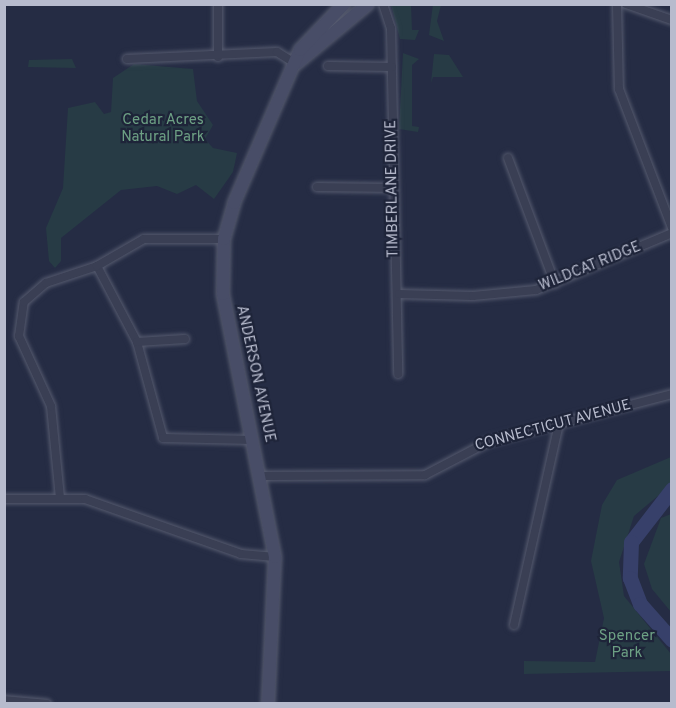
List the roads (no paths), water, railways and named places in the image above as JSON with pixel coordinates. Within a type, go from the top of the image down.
[{"type":"main road","name":"ANDERSON AVENUE","points":[[268,704],[275,557],[254,440],[223,294],[224,239],[234,203],[296,64],[313,32],[345,4]]},
{"type":"main road","name":"ANDERSON AVENUE","points":[[296,64],[368,4]]},
{"type":"street","points":[[218,4],[218,57]]},
{"type":"street","name":"TIMBERLANE DRIVE","points":[[383,4],[391,28],[393,188],[399,294],[398,374]]},
{"type":"street","points":[[617,4],[619,89],[672,228]]},
{"type":"street","points":[[626,4],[672,20]]},
{"type":"street","points":[[127,59],[218,57],[277,52],[296,64]]},
{"type":"street","points":[[328,66],[392,67]]},
{"type":"street","points":[[508,158],[555,284]]},
{"type":"street","points":[[317,187],[393,188]]},
{"type":"street","name":"WILDCAT RIDGE","points":[[399,294],[517,294],[555,284],[672,233]]},
{"type":"street","points":[[60,498],[51,406],[26,358],[20,315],[31,291],[97,266],[144,239],[224,239]]},
{"type":"street","points":[[97,266],[137,342],[163,438],[254,440]]},
{"type":"street","points":[[137,342],[185,339]]},
{"type":"street","name":"CONNECTICUT AVENUE","points":[[261,476],[424,475],[467,449],[672,394]]},
{"type":"street","points":[[514,625],[559,423]]},
{"type":"street","points":[[4,499],[85,499],[241,554],[275,557]]},
{"type":"street","points":[[4,700],[47,704]]},
{"type":"waterway","points":[[672,489],[631,542],[630,578],[640,604],[672,640]]},
{"type":"park label","name":"Cedar Acres Natural Park","points":[[163,128]]},
{"type":"park label","name":"Spencer Park","points":[[627,644]]}]
